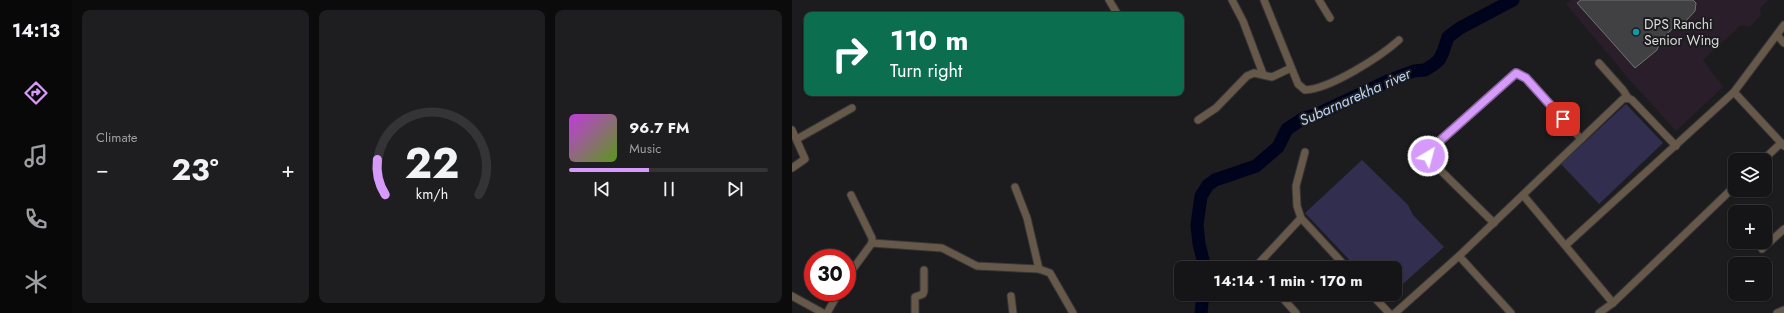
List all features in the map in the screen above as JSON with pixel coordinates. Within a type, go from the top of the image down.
[{"type":"street","points":[[1109,0],[1116,12]]},
{"type":"street","points":[[1232,0],[1243,21],[1263,74]]},
{"type":"street","points":[[1264,0],[1291,68],[1300,87],[1305,90],[1309,90],[1334,80],[1373,60],[1399,40]]},
{"type":"street","points":[[1320,0],[1330,18]]},
{"type":"street","points":[[1566,245],[1734,92],[1784,25]]},
{"type":"street","points":[[1777,35],[1784,43]]},
{"type":"street","points":[[1599,63],[1623,90],[1628,98],[1640,107],[1676,146]]},
{"type":"street","points":[[1198,120],[1216,108],[1237,84],[1247,76],[1254,73],[1263,74],[1269,78],[1291,68]]},
{"type":"street","points":[[1494,222],[1430,160],[1428,154],[1433,147],[1518,73],[1526,78],[1581,139]]},
{"type":"street","points":[[1734,92],[1782,145],[1772,153]]},
{"type":"street","points":[[1395,313],[1459,256],[1623,99],[1628,98]]},
{"type":"street","points":[[797,139],[852,108]]},
{"type":"street","points":[[792,130],[805,159],[792,168]]},
{"type":"street","points":[[1305,152],[1296,186],[1297,206],[1301,218],[1341,261]]},
{"type":"street","points":[[1015,187],[1029,224],[1039,269]]},
{"type":"street","points":[[1599,313],[1613,303],[1728,193]]},
{"type":"street","points":[[851,195],[872,238],[872,243],[856,265]]},
{"type":"street","points":[[1523,195],[1613,303]]},
{"type":"street","points":[[1261,261],[1301,218]]},
{"type":"street","points":[[1772,240],[1784,229]]},
{"type":"street","points":[[872,243],[942,248],[977,266],[1039,269],[1050,273],[1073,313]]},
{"type":"street","points":[[1459,256],[1511,313]]},
{"type":"street","points":[[915,313],[915,297],[921,295],[924,291],[924,270]]},
{"type":"street","points":[[792,296],[823,313]]},
{"type":"street","points":[[1011,296],[1013,313]]},
{"type":"street","points":[[827,313],[833,301]]},
{"type":"street","points":[[1285,301],[1296,313]]},
{"type":"street","points":[[1378,301],[1389,313]]},
{"type":"street","points":[[1777,313],[1784,310]]},
{"type":"shaded area","points":[[1571,0],[1768,0],[1760,8],[1761,15],[1750,27],[1741,25],[1703,60],[1723,87],[1676,131],[1629,79],[1566,4]]},
{"type":"shaded area","points":[[1626,104],[1663,143],[1599,204],[1561,164]]},
{"type":"shaded area","points":[[1362,160],[1408,205],[1413,215],[1444,247],[1402,285],[1402,261],[1350,261],[1305,213]]},
{"type":"building","name":"DPS Ranchi Senior Wing","points":[[1581,0],[1693,0],[1696,3],[1695,11],[1683,24],[1678,24],[1661,39],[1657,50],[1635,68],[1577,3]]},
{"type":"waterway","name":"Subarnarekha river","points":[[1203,261],[1199,244],[1197,225],[1201,196],[1208,185],[1215,180],[1256,166],[1278,147],[1287,129],[1304,118],[1318,114],[1390,80],[1414,71],[1425,70],[1439,60],[1448,37],[1460,28],[1513,0]]},
{"type":"waterway","name":"Subarnarekha river","points":[[1201,313],[1202,301]]},
{"type":"place","name":"DPS Ranchi Senior Wing","points":[[1636,32]]},
{"type":"route","points":[[1428,156],[1433,147],[1516,73],[1526,78],[1563,119]]}]
